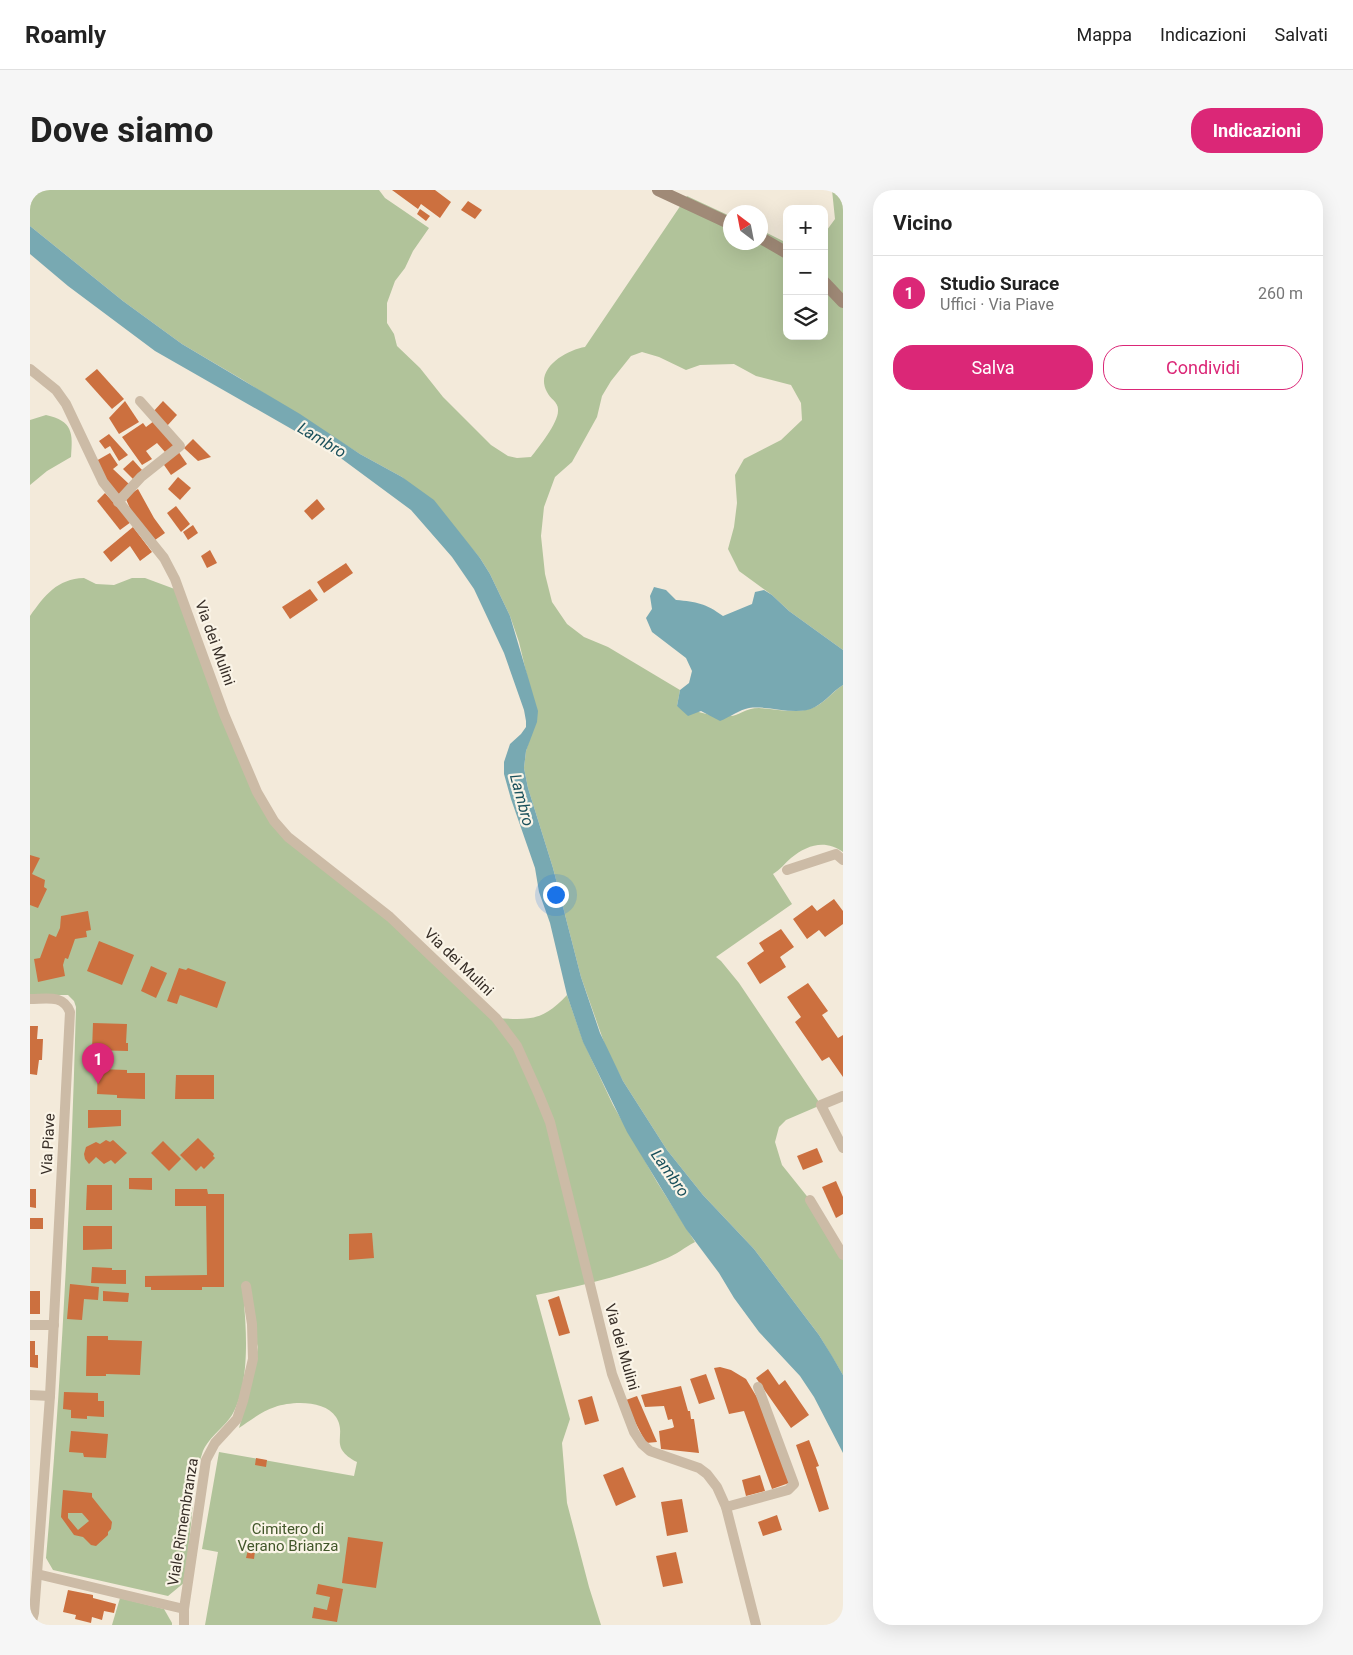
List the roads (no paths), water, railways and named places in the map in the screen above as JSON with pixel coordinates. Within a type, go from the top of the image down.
[{"type":"street","points":[[658,190],[723,221]]},
{"type":"street","points":[[768,242],[783,251]]},
{"type":"street","points":[[828,286],[843,302]]},
{"type":"street","name":"Via dei Mulini","points":[[30,369],[56,390],[66,404],[103,482],[164,558],[176,579],[224,714],[257,792],[274,821],[288,837],[397,924],[496,1018],[517,1046],[550,1122],[612,1374],[634,1432],[642,1444],[650,1451],[686,1462],[703,1471],[717,1487],[726,1507],[756,1625]]},
{"type":"street","points":[[118,502],[141,477],[180,446],[140,401]]},
{"type":"street","points":[[787,870],[836,854],[843,860]]},
{"type":"street","name":"Via Piave","points":[[30,999],[58,999],[67,1004],[70,1012],[50,1396],[37,1574],[31,1625]]},
{"type":"street","points":[[843,1096],[821,1105],[843,1148]]},
{"type":"street","points":[[810,1200],[843,1255]]},
{"type":"street","name":"Viale Rimembranza","points":[[184,1625],[184,1609],[206,1460],[215,1444],[236,1420],[243,1401],[253,1359],[252,1324],[246,1286]]},
{"type":"street","points":[[30,1325],[54,1325]]},
{"type":"street","points":[[726,1507],[788,1490],[794,1484],[758,1387]]},
{"type":"street","points":[[30,1395],[50,1396]]},
{"type":"street","points":[[37,1574],[184,1609]]},
{"type":"water","name":"Lambro","points":[[30,226],[123,301],[182,344],[300,414],[360,454],[402,477],[434,500],[480,558],[490,574],[510,616],[538,711],[537,722],[526,751],[524,768],[528,788],[553,868],[581,977],[600,1033],[623,1081],[667,1150],[703,1195],[754,1249],[819,1335],[843,1375],[843,1453],[814,1397],[800,1376],[759,1332],[686,1229],[627,1132],[583,1042],[567,995],[550,923],[539,892],[535,868],[504,774],[504,762],[510,744],[526,727],[524,710],[504,653],[474,589],[452,557],[411,510],[342,459],[155,351],[68,286],[30,254]]},
{"type":"water","points":[[654,587],[666,590],[676,600],[701,604],[723,616],[752,604],[755,592],[764,590],[789,611],[843,650],[843,685],[819,705],[808,710],[791,711],[749,708],[720,721],[701,711],[688,716],[677,706],[680,690],[689,683],[692,671],[686,658],[652,632],[646,618],[652,609],[650,596]]},
{"type":"place","name":"Studio Surace","points":[[98,1084]]},
{"type":"park label","name":"Cimitero di Verano Brianza","points":[[288,1538]]}]
